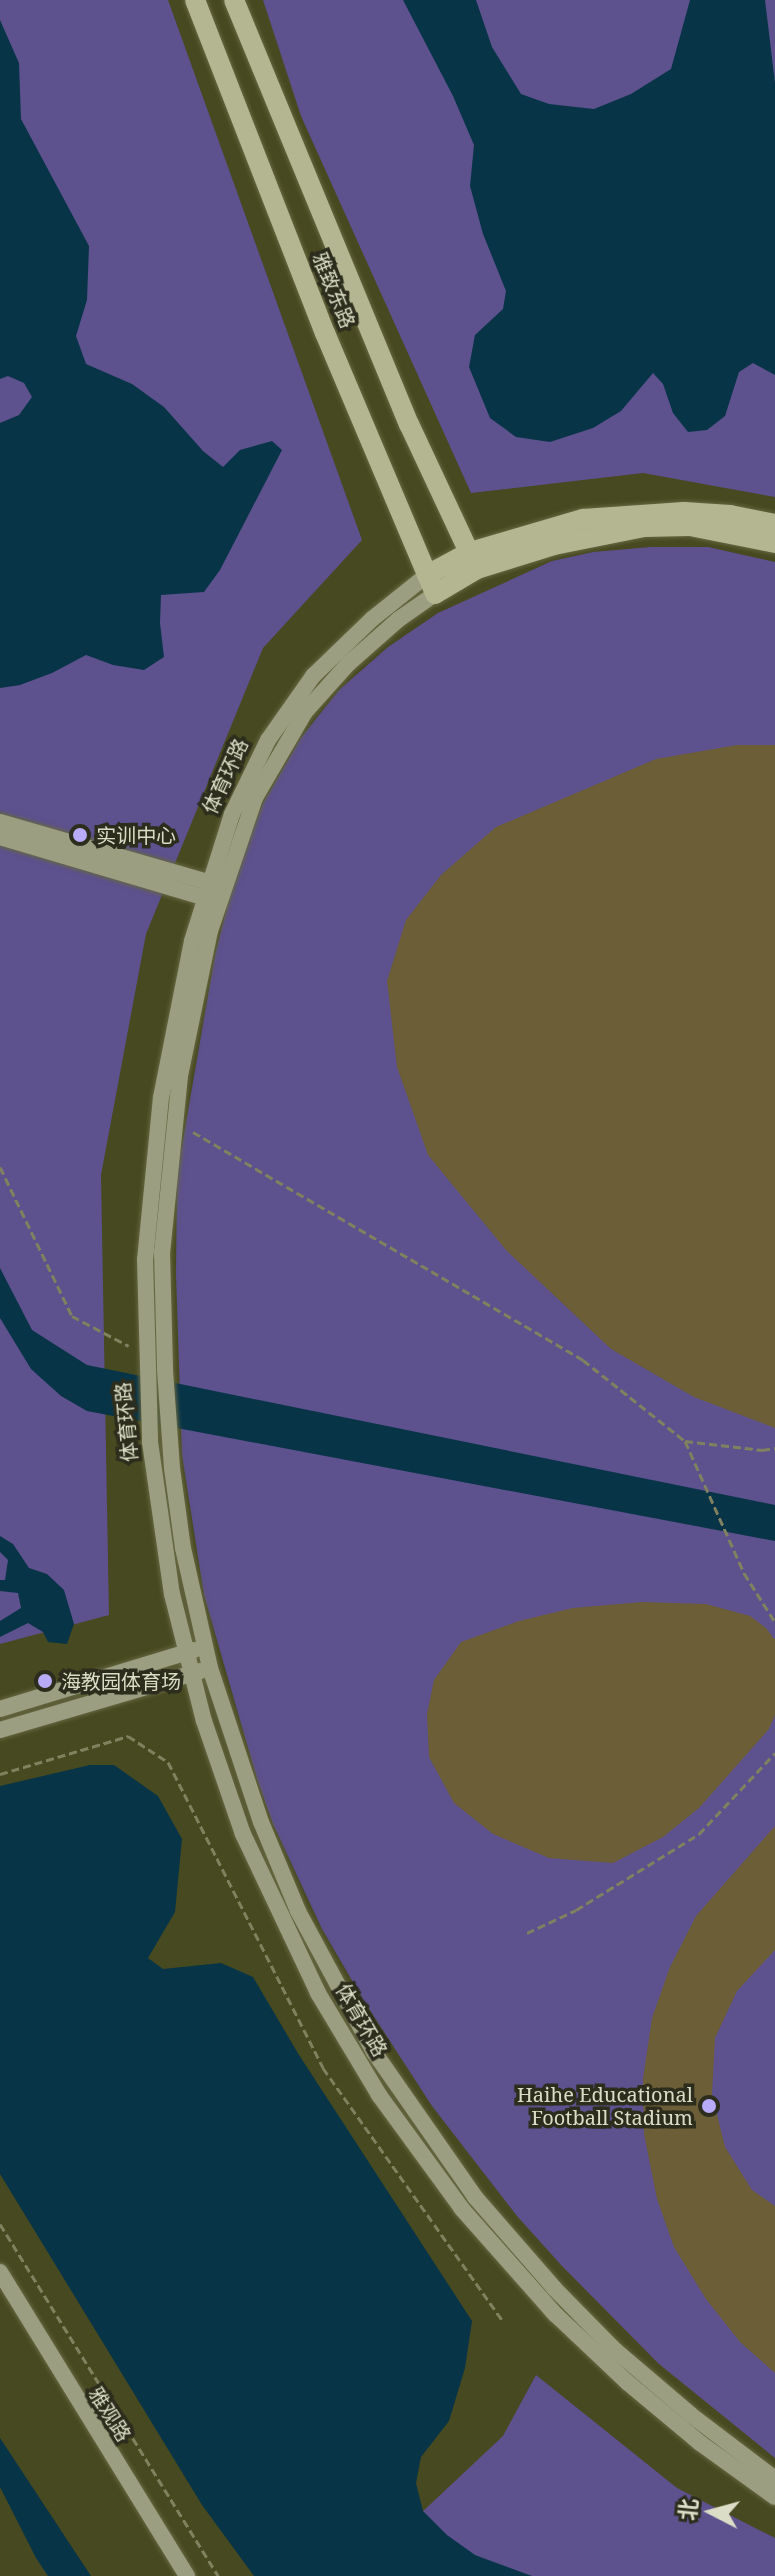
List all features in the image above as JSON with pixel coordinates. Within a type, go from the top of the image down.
[{"type":"main road","name":"雅致东路","points":[[195,0],[325,333],[431,584]]},
{"type":"main road","name":"雅致东路","points":[[234,0],[409,424],[473,561]]},
{"type":"main road","name":"体育环路","points":[[775,524],[730,515],[651,512],[571,522],[473,561],[431,584],[343,645],[313,676],[290,706],[247,779],[214,891],[178,994],[161,1097],[145,1259],[150,1442],[168,1566],[185,1653],[226,1790],[286,1929],[349,2047],[433,2172],[534,2292],[597,2355],[700,2443],[775,2497]]},
{"type":"main road","name":"体育环路","points":[[473,561],[644,527],[690,526],[775,543]]},
{"type":"main road","points":[[0,822],[214,891]]},
{"type":"main road","points":[[0,837],[214,891]]},
{"type":"main road","name":"体育环路","points":[[214,891],[173,1120],[162,1252],[165,1370],[183,1548],[210,1668],[246,1782],[298,1911],[354,2020],[419,2119],[500,2228],[580,2316],[691,2415],[775,2479]]},
{"type":"main road","points":[[0,1709],[205,1647]]},
{"type":"main road","points":[[0,1730],[210,1668]]},
{"type":"main road","name":"雅观路","points":[[0,2272],[187,2576]]},
{"type":"main road","name":"雅观路","points":[[0,2292],[175,2576]]},
{"type":"path","points":[[173,1120],[583,1360],[685,1441],[762,1450],[775,1448]]},
{"type":"path","points":[[0,1167],[72,1316],[129,1346]]},
{"type":"path","points":[[685,1441],[695,1471],[744,1573],[775,1622]]},
{"type":"path","points":[[0,1774],[128,1736],[168,1762],[323,2068],[503,2321]]},
{"type":"path","points":[[527,1933],[576,1910],[699,1834],[775,1753]]},
{"type":"path","points":[[0,2224],[218,2576]]},
{"type":"shaded area","points":[[0,0],[168,0],[362,540],[263,648],[146,934],[101,1175],[109,1615],[0,1644]]},
{"type":"shaded area","points":[[263,0],[775,0],[775,497],[643,473],[471,493],[301,116]]},
{"type":"shaded area","points":[[651,547],[708,547],[775,562],[775,2458],[659,2364],[517,2216],[432,2106],[364,2001],[322,1929],[273,1824],[257,1779],[204,1595],[182,1455],[176,1275],[177,1175],[215,955],[235,875],[263,803],[300,739],[339,690],[388,647],[438,613],[552,561],[593,552]]},
{"type":"shaded area","points":[[536,2375],[677,2488],[775,2538],[775,2576],[354,2576],[503,2436]]},
{"type":"water","points":[[403,0],[476,0],[492,47],[521,94],[549,104],[594,109],[631,94],[671,69],[690,0],[765,0],[775,83],[775,375],[753,363],[739,372],[725,416],[707,430],[688,432],[673,413],[663,384],[653,373],[621,411],[593,428],[550,442],[516,437],[490,418],[469,367],[475,335],[503,309],[506,291],[483,234],[470,186],[474,145],[453,96]]},
{"type":"water","points":[[0,20],[19,63],[21,119],[89,246],[87,300],[76,336],[86,364],[132,384],[164,407],[203,451],[223,467],[240,450],[272,441],[282,450],[220,570],[204,592],[161,595],[164,657],[144,670],[113,665],[86,655],[52,673],[20,685],[0,688],[0,423],[19,415],[32,397],[24,383],[8,376],[0,379]]},
{"type":"water","points":[[0,1268],[32,1330],[87,1365],[775,1505],[775,1541],[87,1411],[61,1396],[31,1369],[0,1318]]},
{"type":"water","points":[[0,1536],[13,1544],[29,1568],[47,1574],[64,1590],[74,1624],[67,1644],[48,1642],[43,1632],[28,1623],[0,1637],[0,1621],[21,1608],[18,1593],[0,1591],[0,1580],[5,1580],[8,1560],[0,1552]]},
{"type":"water","points":[[90,1765],[114,1765],[158,1796],[182,1839],[175,1912],[148,1958],[163,1969],[221,1963],[253,1977],[299,2055],[472,2321],[465,2368],[449,2421],[421,2457],[416,2483],[423,2511],[447,2535],[475,2555],[532,2576],[254,2576],[202,2505],[0,2174],[0,1786]]},
{"type":"water","points":[[0,2438],[91,2576],[48,2576],[36,2558],[0,2487]]},
{"type":"building","points":[[737,745],[775,745],[775,1428],[694,1397],[611,1349],[506,1250],[428,1155],[397,1067],[387,981],[406,920],[441,875],[496,827],[656,759]]},
{"type":"building","points":[[642,1602],[706,1604],[750,1616],[766,1628],[775,1640],[775,1715],[769,1729],[699,1808],[663,1837],[613,1863],[549,1858],[493,1834],[454,1803],[429,1757],[427,1714],[434,1680],[461,1642],[519,1621],[573,1608]]},
{"type":"building","name":"Haihe Educational Football Stadium","points":[[775,1826],[775,1950],[737,1991],[715,2038],[712,2094],[725,2147],[752,2190],[775,2206],[775,2373],[740,2342],[706,2299],[674,2247],[657,2199],[644,2134],[643,2079],[652,2018],[670,1967],[696,1916]]},
{"type":"place","name":"实训中心","points":[[80,835]]},
{"type":"place","name":"海教园体育场","points":[[45,1681]]},
{"type":"place","name":"Haihe Educational Football Stadium","points":[[709,2106]]}]
